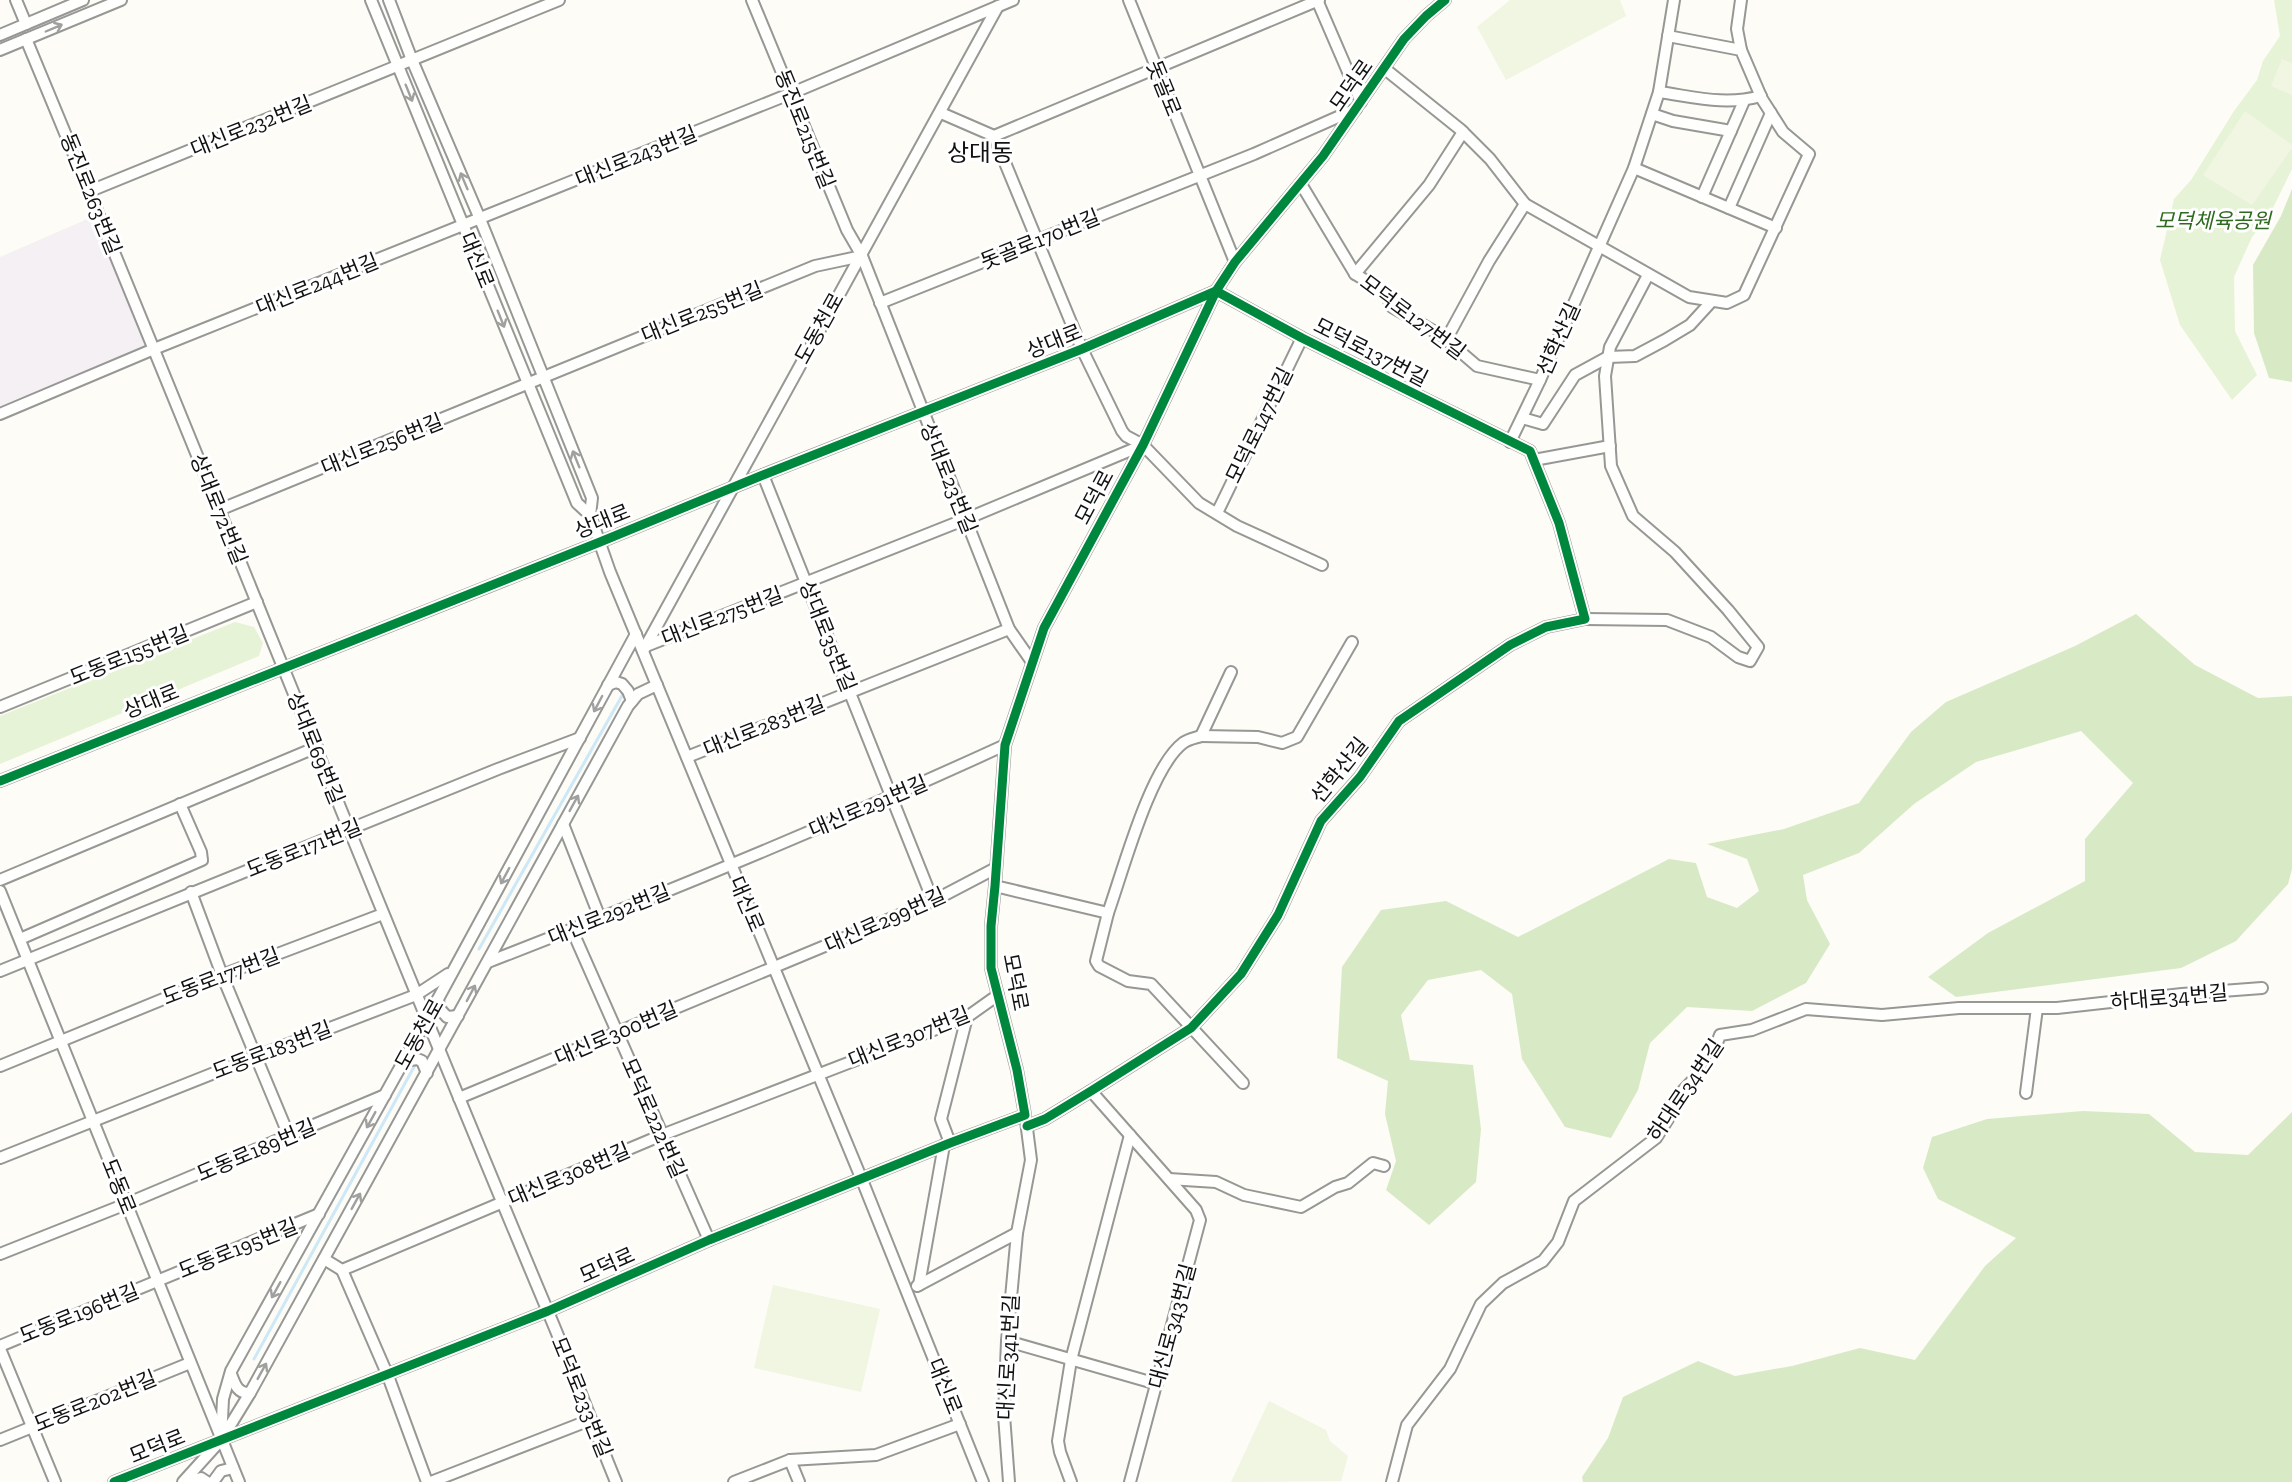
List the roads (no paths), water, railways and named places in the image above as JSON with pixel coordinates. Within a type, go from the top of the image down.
[{"type":"street","points":[[16,0],[26,24]]},
{"type":"street","points":[[0,35],[83,0]]},
{"type":"street","points":[[0,50],[121,0]]},
{"type":"street","name":"대신로","points":[[371,0],[577,503],[590,515],[730,865],[907,1291],[982,1482]]},
{"type":"street","name":"대신로","points":[[389,0],[592,498],[590,515]]},
{"type":"street","name":"대신로232번길","points":[[90,191],[559,0]]},
{"type":"street","name":"동진로215번길","points":[[752,0],[792,93],[846,230],[862,256]]},
{"type":"street","points":[[792,93],[1000,3],[1013,0]]},
{"type":"street","name":"돗골로","points":[[1129,0],[1235,262]]},
{"type":"street","points":[[994,136],[1318,0],[1358,105]]},
{"type":"street","name":"모덕로","points":[[114,1482],[388,1376],[548,1311],[709,1240],[947,1144],[1026,1120],[1017,1070],[991,968],[991,926],[996,886],[1005,746],[1044,628],[1143,445],[1216,291],[1235,262],[1301,184],[1385,69],[1404,39],[1445,0]]},
{"type":"street","name":"선학산길","points":[[1510,442],[1634,168],[1659,92],[1674,0]]},
{"type":"street","points":[[1385,69],[1463,132],[1490,159],[1525,204],[1689,297],[1727,303],[1744,295],[1809,154],[1783,132],[1761,96],[1741,50],[1737,29],[1741,0]]},
{"type":"street","name":"도동천로","points":[[644,649],[1000,3]]},
{"type":"street","points":[[1668,36],[1741,50]]},
{"type":"street","name":"동진로263번길","points":[[27,39],[154,350]]},
{"type":"street","points":[[1659,92],[1729,102],[1761,96]]},
{"type":"street","name":"대신로243번길","points":[[480,219],[792,93]]},
{"type":"street","points":[[1702,197],[1744,101]]},
{"type":"street","name":"모덕로","points":[[1200,175],[1254,154],[1358,105]]},
{"type":"street","points":[[940,113],[994,136],[1082,349],[1126,436],[1143,445],[1199,503],[1237,526],[1322,565]]},
{"type":"street","points":[[1729,208],[1771,113]]},
{"type":"street","points":[[1652,114],[1673,121],[1731,131]]},
{"type":"street","name":"모덕로127번길","points":[[1355,274],[1428,185],[1463,132]]},
{"type":"street","points":[[1634,168],[1776,228]]},
{"type":"street","name":"돗골로170번길","points":[[880,303],[1200,175]]},
{"type":"street","name":"모덕로127번길","points":[[1301,184],[1355,274],[1385,292],[1392,307],[1446,340],[1476,366],[1540,380]]},
{"type":"street","points":[[1446,340],[1488,261],[1525,204]]},
{"type":"street","name":"대신로244번길","points":[[0,414],[480,219]]},
{"type":"street","name":"상대로23번길","points":[[862,256],[1009,628],[1032,662]]},
{"type":"street","name":"대신로255번길","points":[[544,377],[815,266],[862,256]]},
{"type":"street","points":[[1534,460],[1610,446],[1605,376],[1610,347],[1648,274]]},
{"type":"street","name":"상대로","points":[[0,781],[1082,349],[1216,291]]},
{"type":"street","name":"모덕로137번길","points":[[1216,291],[1302,338],[1510,442]]},
{"type":"street","points":[[1522,418],[1543,424],[1575,375],[1608,357],[1635,356],[1665,340],[1690,325],[1711,302]]},
{"type":"street","name":"모덕로147번길","points":[[1216,513],[1302,338]]},
{"type":"street","name":"상대로72번길","points":[[154,350],[284,668]]},
{"type":"street","name":"대신로256번길","points":[[219,510],[544,377]]},
{"type":"street","points":[[1510,442],[1530,451],[1534,460],[1559,523],[1585,619]]},
{"type":"street","name":"대신로275번길","points":[[644,649],[1143,445]]},
{"type":"street","name":"선학산길","points":[[1026,1120],[1045,1119],[1191,1028],[1241,974],[1278,915],[1321,821],[1360,777],[1399,721],[1510,645],[1546,627],[1585,619],[1667,620],[1712,638],[1738,657],[1750,661],[1758,647],[1675,552],[1633,516],[1611,466],[1610,446]]},
{"type":"street","name":"상대로35번길","points":[[763,475],[933,901]]},
{"type":"street","name":"도동로155번길","points":[[0,707],[257,602]]},
{"type":"street","name":"대신로283번길","points":[[687,758],[1009,628]]},
{"type":"street","name":"도동천로","points":[[221,1440],[223,1399],[231,1374],[636,634]]},
{"type":"street","points":[[1243,1083],[1151,984],[1128,981],[1100,966],[1096,961],[1108,913],[1146,803],[1167,760],[1184,742],[1201,736],[1258,737],[1282,742],[1297,737],[1352,642]]},
{"type":"street","name":"상대로69번길","points":[[284,668],[501,1203]]},
{"type":"street","points":[[1201,736],[1231,672]]},
{"type":"street","points":[[608,685],[616,682],[622,684],[632,701]]},
{"type":"street","name":"도동천로","points":[[183,1482],[221,1440],[250,1393],[632,701],[638,694],[657,685]]},
{"type":"street","name":"도동로171번길","points":[[0,971],[190,892],[580,738]]},
{"type":"street","name":"대신로291번길","points":[[730,865],[892,797],[1005,746]]},
{"type":"street","points":[[0,880],[317,747]]},
{"type":"street","points":[[20,939],[202,860],[201,852],[180,804]]},
{"type":"street","points":[[563,824],[600,918]]},
{"type":"street","name":"대신로292번길","points":[[488,962],[730,865]]},
{"type":"street","name":"대신로299번길","points":[[773,968],[933,901],[996,868]]},
{"type":"street","points":[[996,886],[1108,913]]},
{"type":"street","name":"도동로","points":[[0,891],[239,1482]]},
{"type":"street","points":[[190,892],[289,1136]]},
{"type":"street","name":"도동로177번길","points":[[0,1066],[222,975],[383,914]]},
{"type":"street","name":"모덕로222번길","points":[[572,930],[709,1240]]},
{"type":"street","name":"대신로300번길","points":[[459,1098],[773,968]]},
{"type":"street","name":"도동로183번길","points":[[0,1158],[416,995],[448,974]]},
{"type":"street","name":"하대로34번길","points":[[1392,1482],[1407,1425],[1450,1369],[1481,1304],[1503,1283],[1543,1261],[1558,1242],[1574,1201],[1656,1138],[1668,1119],[1672,1102],[1694,1079],[1706,1053],[1717,1043],[1720,1035],[1752,1030],[1806,1009],[1882,1016],[1959,1008],[2057,1008],[2262,988]]},
{"type":"street","name":"대신로307번길","points":[[816,1074],[967,1017],[998,995]]},
{"type":"street","points":[[438,999],[442,1013],[447,1017],[458,1016]]},
{"type":"street","points":[[2026,1093],[2037,1008]]},
{"type":"street","points":[[919,1285],[947,1144],[941,1119],[967,1017]]},
{"type":"street","points":[[404,1061],[417,1059],[422,1061],[427,1073]]},
{"type":"street","name":"대신로308번길","points":[[342,1270],[662,1135],[816,1074]]},
{"type":"street","points":[[1091,1091],[1169,1179],[1216,1182],[1244,1195],[1301,1207],[1335,1187],[1348,1184],[1373,1163],[1384,1166]]},
{"type":"street","name":"도동로189번길","points":[[0,1254],[126,1204],[385,1095]]},
{"type":"street","name":"대신로341번길","points":[[1009,1482],[1004,1415],[1007,1341],[1017,1233],[1031,1160],[1026,1120]]},
{"type":"street","points":[[1071,1482],[1063,1464],[1058,1441],[1071,1360],[1130,1135]]},
{"type":"street","name":"대신로343번길","points":[[1130,1482],[1200,1220],[1196,1210],[1169,1179]]},
{"type":"street","name":"모덕로233번길","points":[[501,1203],[548,1311],[616,1482]]},
{"type":"street","name":"도동로195번길","points":[[157,1281],[319,1214]]},
{"type":"street","points":[[907,1291],[1017,1233]]},
{"type":"street","points":[[324,1259],[342,1270],[388,1376],[429,1482],[590,1420]]},
{"type":"street","name":"도동로196번길","points":[[0,1348],[157,1281]]},
{"type":"street","points":[[1007,1341],[1157,1384]]},
{"type":"street","points":[[0,1348],[55,1482]]},
{"type":"street","name":"도동로202번길","points":[[0,1440],[190,1363]]},
{"type":"street","points":[[231,1374],[240,1391],[250,1393]]},
{"type":"street","points":[[734,1482],[790,1460],[876,1455],[960,1424]]},
{"type":"street","points":[[790,1460],[799,1482]]},
{"type":"street","points":[[213,1482],[221,1471],[233,1468]]},
{"type":"street","points":[[183,1482],[201,1478],[207,1482]]},
{"type":"waterway","points":[[479,949],[623,694]]},
{"type":"waterway","points":[[254,1359],[415,1065]]},
{"type":"district","name":"상대동","points":[[980,152]]},
{"type":"park label","name":"모덕체육공원","points":[[2213,220]]}]
